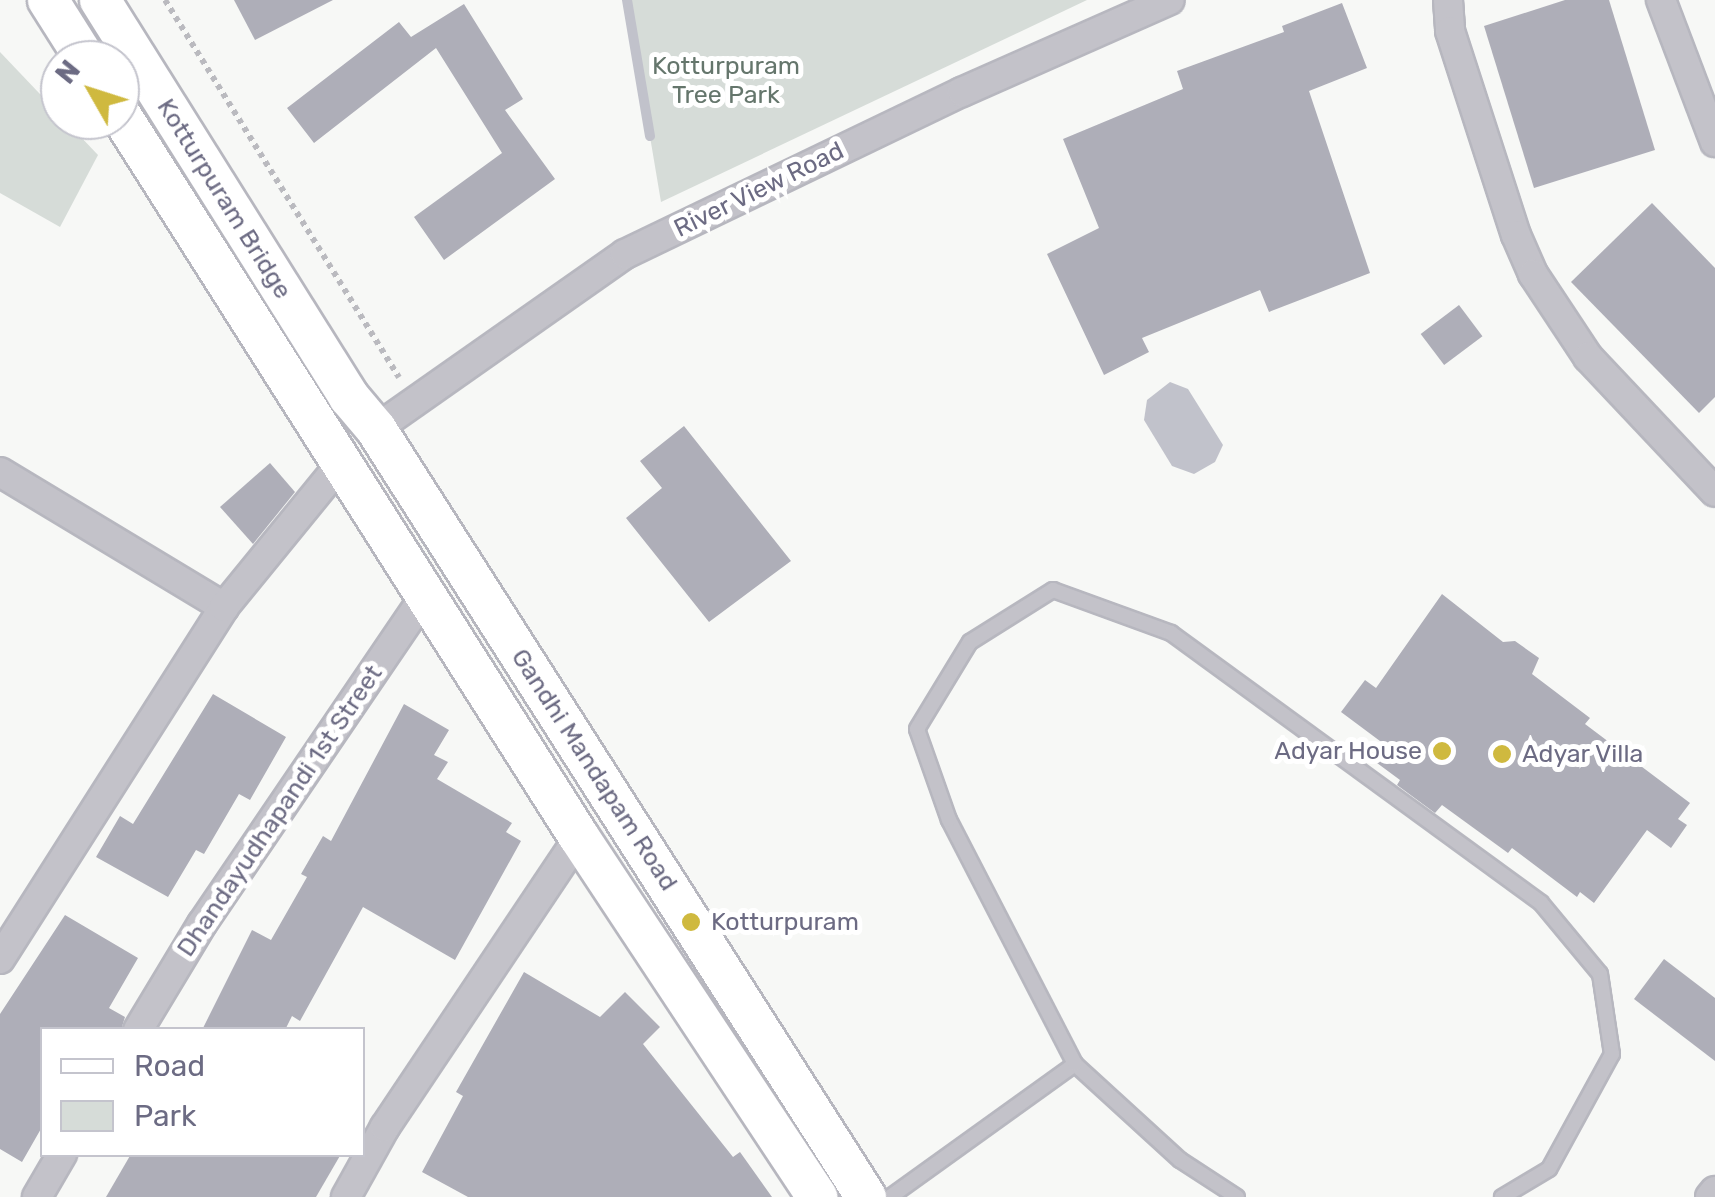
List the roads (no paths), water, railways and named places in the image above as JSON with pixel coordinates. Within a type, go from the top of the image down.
[{"type":"main road","points":[[48,0],[73,40]]},
{"type":"main road","name":"Kotturpuram Bridge","points":[[100,0],[349,397]]},
{"type":"main road","name":"Kotturpuram Bridge","points":[[136,140],[314,420]]},
{"type":"main road","name":"Gandhi Mandapam Road","points":[[349,397],[376,429],[866,1197]]},
{"type":"main road","name":"Gandhi Mandapam Road","points":[[314,420],[344,460],[580,837],[816,1197]]},
{"type":"street","name":"River View Road","points":[[376,429],[625,254],[962,92],[1170,0]]},
{"type":"street","points":[[1448,0],[1450,30],[1532,274],[1588,357],[1715,492]]},
{"type":"street","points":[[1660,0],[1715,142]]},
{"type":"street","points":[[0,959],[10,922],[224,607],[344,460]]},
{"type":"street","points":[[0,472],[224,607]]},
{"type":"street","name":"Dhandayudhapandi 1st Street","points":[[140,1027],[202,924],[426,596]]},
{"type":"street","points":[[346,1197],[385,1127],[580,837]]},
{"type":"street","points":[[37,1197],[60,1157]]},
{"type":"street","points":[[1710,1197],[1715,1190]]},
{"type":"lane","points":[[1237,1197],[1180,1160],[1075,1064],[949,820],[918,728],[970,642],[1053,590],[1172,633],[1541,902],[1600,974],[1612,1054],[1548,1169],[1502,1197]]},
{"type":"lane","points":[[890,1197],[1075,1064]]},
{"type":"waterway","points":[[627,0],[650,136]]},
{"type":"place","name":"Adyar House","points":[[1442,751]]},
{"type":"place","name":"Adyar Villa","points":[[1502,754]]},
{"type":"place","name":"Kotturpuram","points":[[691,922]]},
{"type":"park label","name":"Kotturpuram Tree Park","points":[[726,82]]}]
